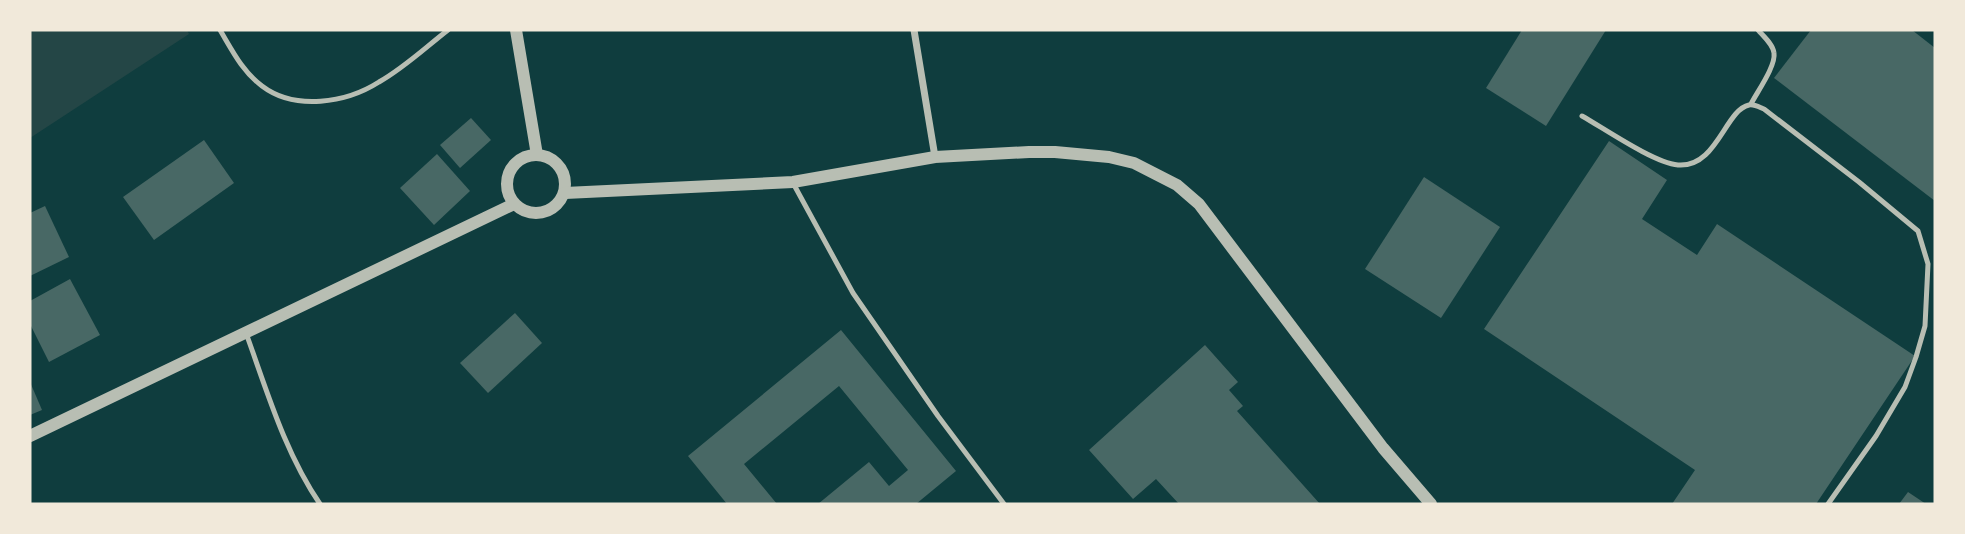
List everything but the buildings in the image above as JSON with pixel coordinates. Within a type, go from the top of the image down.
[{"type":"street","points":[[516,30],[537,155]]},
{"type":"street","points":[[914,30],[935,157]]},
{"type":"street","points":[[565,193],[793,182],[935,157],[1029,152],[1090,154],[1134,163],[1177,185],[1199,204],[1383,448],[1431,504]]},
{"type":"street","points":[[530,155],[537,155],[552,159],[558,164],[565,178],[565,193],[556,206],[542,213],[527,213],[514,204],[507,191],[508,176],[516,163],[530,155]]},
{"type":"street","points":[[30,436],[514,204]]},
{"type":"lane","points":[[220,30],[239,64],[263,87],[288,99],[316,102],[347,98],[379,82],[448,30]]},
{"type":"lane","points":[[1582,116],[1659,160],[1679,166],[1705,157],[1741,108],[1751,104],[1772,66],[1774,53],[1771,45],[1758,30]]},
{"type":"lane","points":[[1751,104],[1764,109],[1918,231],[1928,264],[1925,326],[1905,387],[1876,436],[1828,504]]},
{"type":"lane","points":[[793,182],[853,293],[938,416],[1004,504]]},
{"type":"lane","points":[[246,333],[303,479],[320,504]]},
{"type":"shaded area","points":[[30,30],[187,30],[189,34],[30,138]]}]
